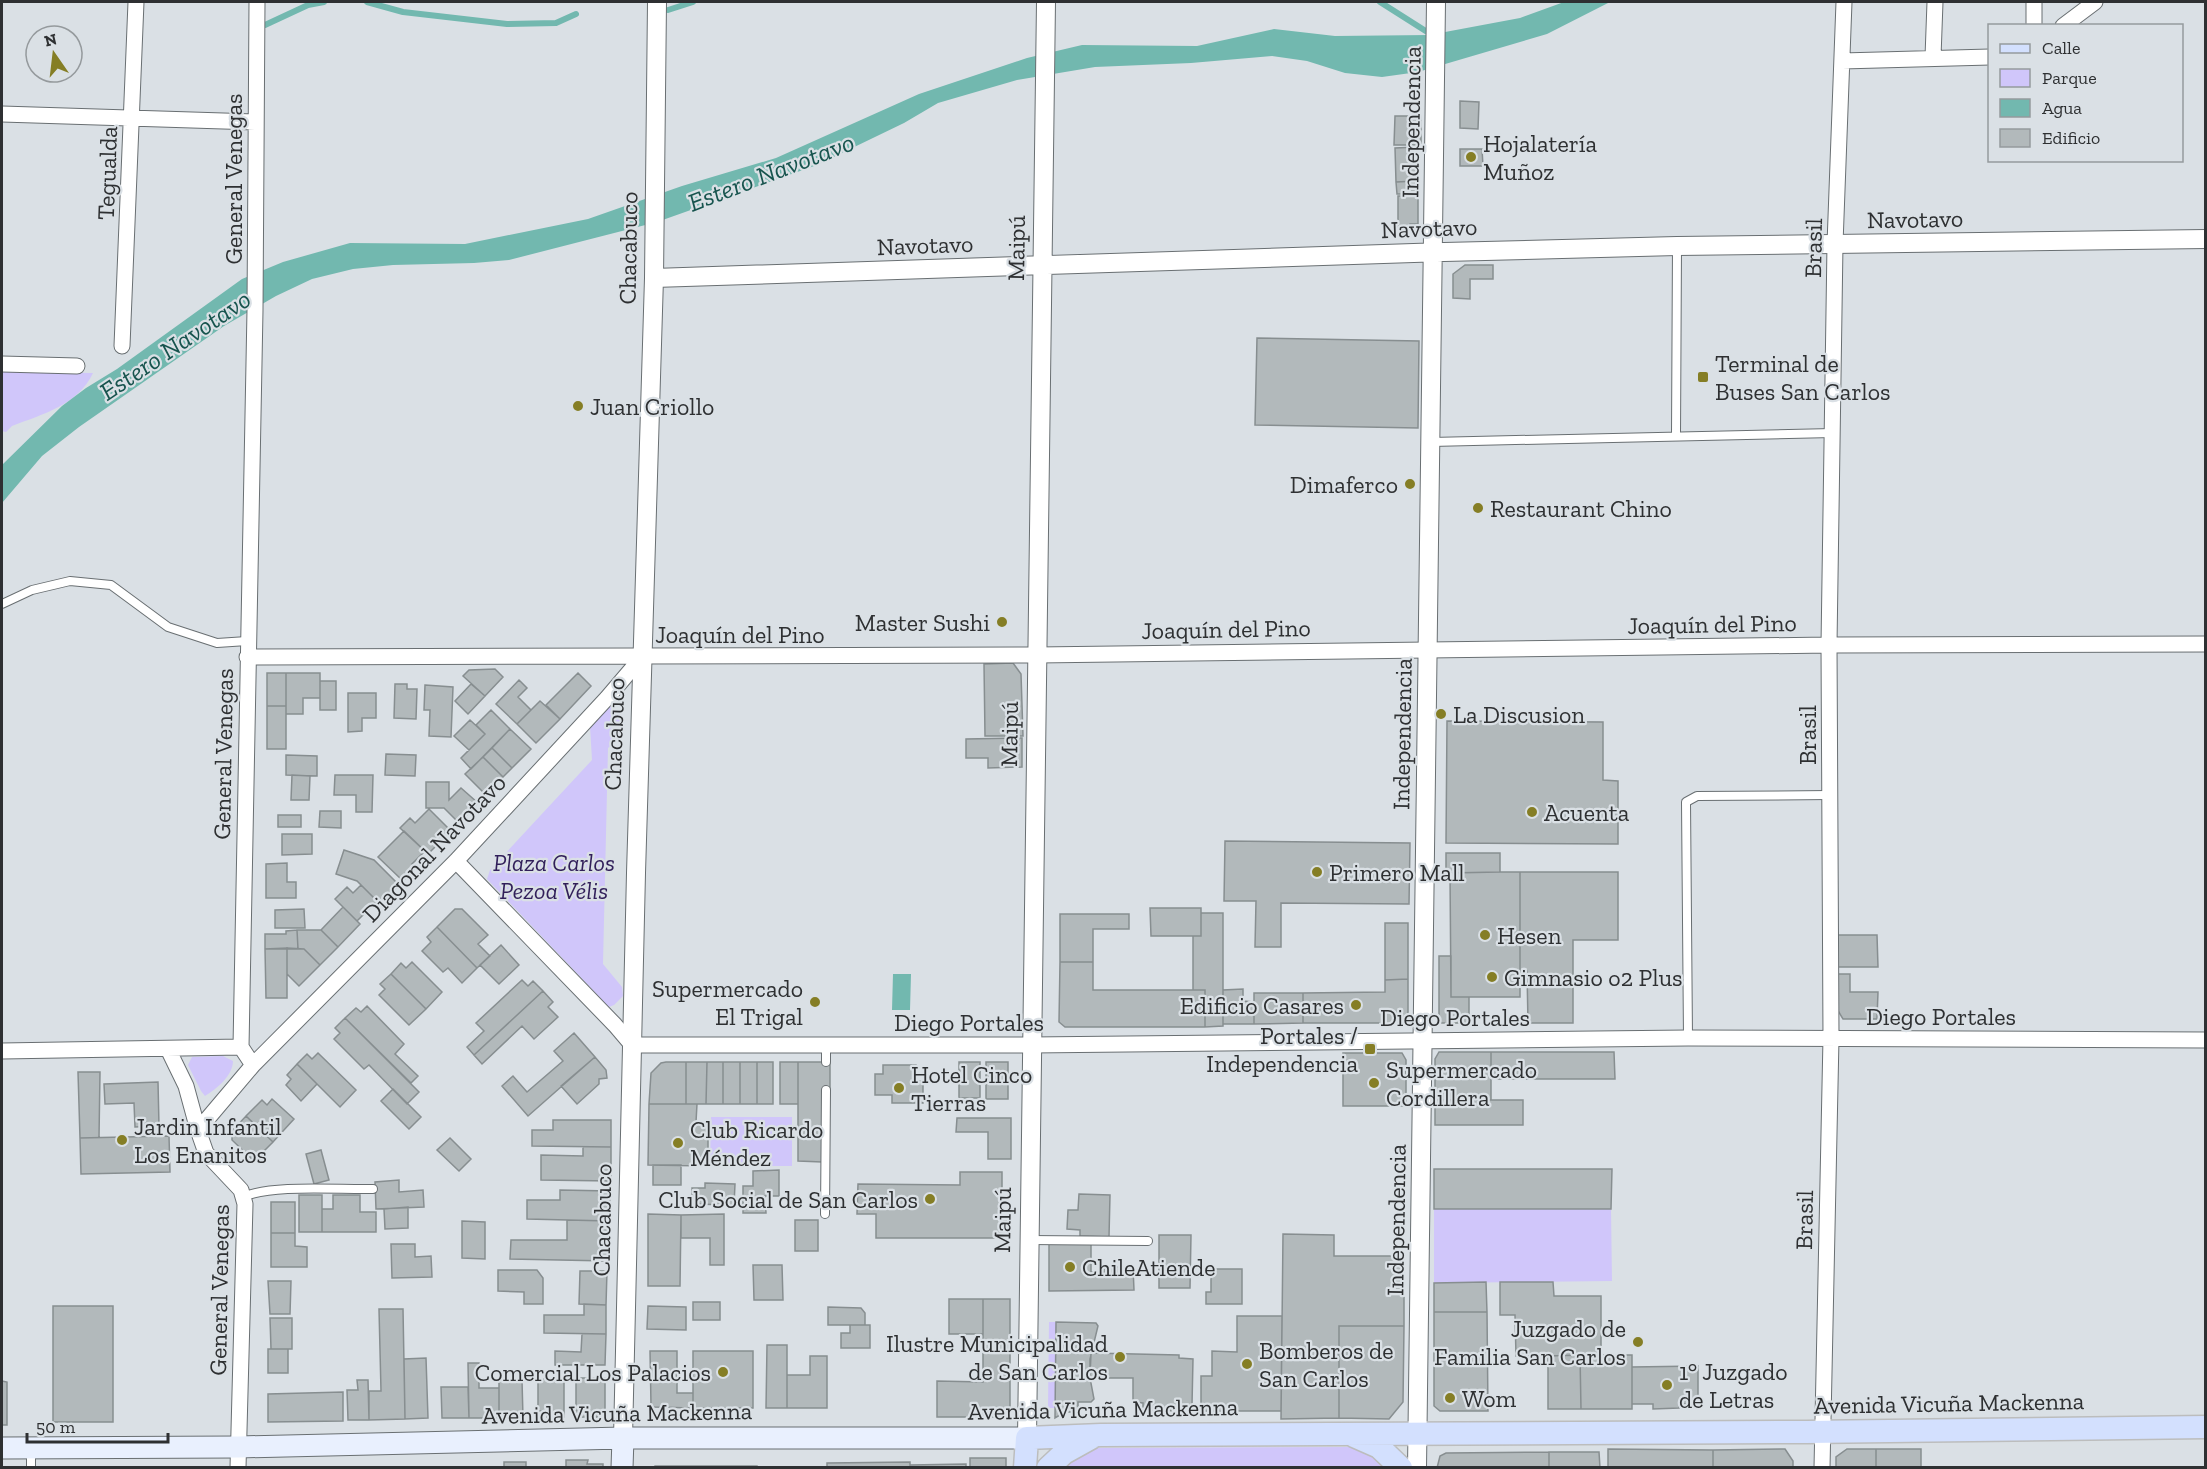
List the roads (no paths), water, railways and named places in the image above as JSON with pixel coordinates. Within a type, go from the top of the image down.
[{"type":"main road","name":"Avenida Vicuña Mackenna","points":[[2,1448],[31,1457],[238,1457],[623,1438],[1027,1438],[1101,1435],[2205,1427]]},
{"type":"main road","points":[[1336,1433],[1351,1435],[1379,1447],[1401,1467]]},
{"type":"main road","points":[[1048,1467],[1076,1446],[1101,1435]]},
{"type":"main road","name":"Chacabuco","points":[[622,1467],[623,1438]]},
{"type":"main road","name":"Maipú","points":[[1025,1467],[1027,1438]]},
{"type":"street","name":"Tegualda","points":[[122,346],[136,2]]},
{"type":"street","name":"General Venegas","points":[[241,1047],[255,310],[257,2]]},
{"type":"street","name":"Chacabuco","points":[[623,1438],[642,657],[654,278],[657,2]]},
{"type":"street","name":"Maipú","points":[[1027,1438],[1046,2]]},
{"type":"street","name":"Independencia","points":[[1417,1467],[1436,2]]},
{"type":"street","name":"Brasil","points":[[1822,1467],[1831,1038],[1829,645],[1835,244],[1844,2]]},
{"type":"street","points":[[1933,57],[1935,2]]},
{"type":"street","points":[[2034,2],[2034,24]]},
{"type":"street","points":[[2066,24],[2095,2]]},
{"type":"street","points":[[1842,60],[1988,57]]},
{"type":"street","points":[[2,114],[255,122]]},
{"type":"street","name":"Navotavo","points":[[654,278],[1433,252],[1677,246],[2205,239]]},
{"type":"street","points":[[2,364],[77,366]]},
{"type":"street","name":"Joaquín del Pino","points":[[247,657],[1037,655],[1829,645],[2205,644]]},
{"type":"street","name":"Diagonal Navotavo","points":[[253,1065],[456,861],[642,657]]},
{"type":"street","points":[[456,861],[632,1045]]},
{"type":"street","name":"Diego Portales","points":[[632,1045],[1031,1045],[1422,1039],[1688,1038],[2205,1040]]},
{"type":"street","points":[[2,1051],[241,1047],[253,1065],[198,1130]]},
{"type":"street","name":"General Venegas","points":[[168,1048],[186,1086],[206,1153],[241,1190],[243,1197],[238,1457]]},
{"type":"lane","points":[[1676,436],[1677,246]]},
{"type":"lane","points":[[1431,442],[1833,433]]},
{"type":"lane","points":[[2,604],[32,590],[70,581],[111,585],[168,627],[217,643],[247,641]]},
{"type":"lane","points":[[1688,1038],[1686,802],[1697,796],[1830,795]]},
{"type":"lane","points":[[826,1045],[826,1062]]},
{"type":"lane","points":[[825,1214],[826,1090]]},
{"type":"lane","points":[[243,1197],[272,1190],[373,1189]]},
{"type":"lane","points":[[1029,1240],[1148,1241]]},
{"type":"water","name":"Estero Navotavo","points":[[1564,2],[1610,2],[1547,34],[1418,72],[1382,77],[1345,73],[1307,61],[1272,56],[1191,63],[1095,67],[1017,80],[938,103],[904,123],[817,165],[657,222],[509,260],[393,265],[353,269],[312,279],[276,296],[224,326],[79,427],[42,456],[2,503],[2,465],[62,406],[242,279],[283,262],[350,243],[465,244],[588,219],[682,186],[776,158],[919,94],[1027,58],[1082,45],[1197,46],[1274,29],[1335,36],[1429,35],[1520,18]]},
{"type":"water","points":[[893,974],[911,974],[910,1010],[892,1010]]},
{"type":"waterway","points":[[265,25],[308,5],[324,2]]},
{"type":"waterway","points":[[367,2],[403,12],[507,24],[556,23],[576,14]]},
{"type":"waterway","points":[[668,10],[693,2]]},
{"type":"waterway","points":[[1380,2],[1432,35]]},
{"type":"place","name":"Hojalatería Muñoz","points":[[1471,157]]},
{"type":"place","name":"Terminal de Buses San Carlos","points":[[1703,377]]},
{"type":"place","name":"Juan Criollo","points":[[578,406]]},
{"type":"place","name":"Dimaferco","points":[[1410,484]]},
{"type":"place","name":"Restaurant Chino","points":[[1478,508]]},
{"type":"place","name":"Master Sushi","points":[[1002,622]]},
{"type":"place","name":"La Discusion","points":[[1441,714]]},
{"type":"place","name":"Acuenta","points":[[1532,812]]},
{"type":"place","name":"Primero Mall","points":[[1317,872]]},
{"type":"place","name":"Hesen","points":[[1485,935]]},
{"type":"place","name":"Gimnasio o2 Plus","points":[[1492,977]]},
{"type":"place","name":"Supermercado El Trigal","points":[[815,1002]]},
{"type":"place","name":"Edificio Casares","points":[[1356,1005]]},
{"type":"place","name":"Portales / Independencia","points":[[1370,1049]]},
{"type":"place","name":"Supermercado Cordillera","points":[[1374,1083]]},
{"type":"place","name":"Hotel Cinco Tierras","points":[[899,1088]]},
{"type":"place","name":"Jardin Infantil Los Enanitos","points":[[122,1140]]},
{"type":"place","name":"Club Ricardo Méndez","points":[[678,1143]]},
{"type":"place","name":"Club Social de San Carlos","points":[[930,1199]]},
{"type":"place","name":"ChileAtiende","points":[[1070,1267]]},
{"type":"place","name":"Juzgado de Familia San Carlos","points":[[1638,1342]]},
{"type":"place","name":"Ilustre Municipalidad de San Carlos","points":[[1120,1357]]},
{"type":"place","name":"Bomberos de San Carlos","points":[[1247,1364]]},
{"type":"place","name":"Comercial Los Palacios","points":[[723,1372]]},
{"type":"place","name":"1° Juzgado de Letras","points":[[1667,1385]]},
{"type":"place","name":"Wom","points":[[1450,1398]]},
{"type":"park label","name":"Plaza Carlos Pezoa Vélis","points":[[554,876]]}]
